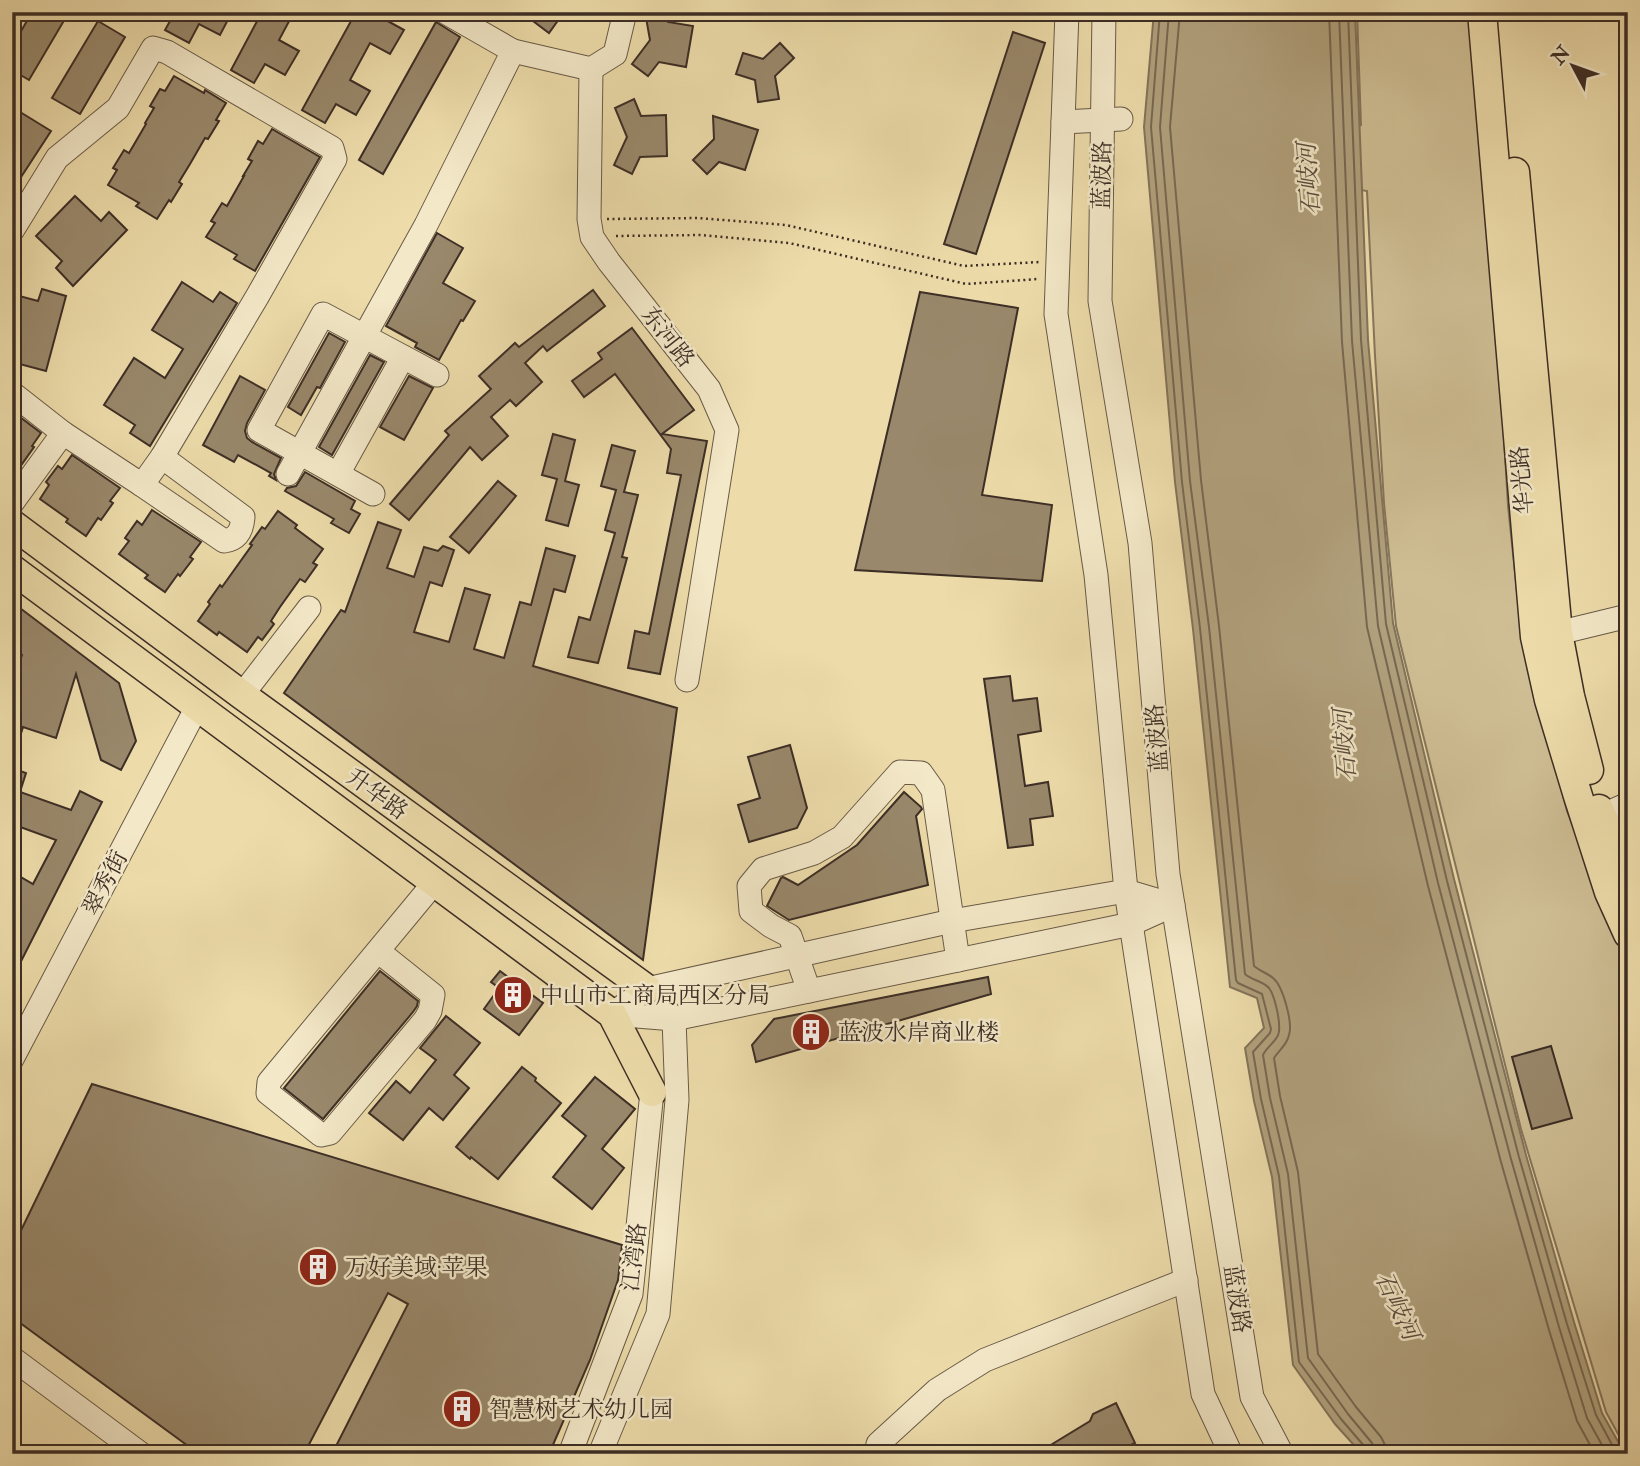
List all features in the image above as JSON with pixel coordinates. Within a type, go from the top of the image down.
[{"type":"main road","name":"华光路","points":[[1482,12],[1535,637],[1549,700],[1575,784],[1609,892],[1628,934]]},
{"type":"main road","name":"华光路","points":[[1500,12],[1558,634],[1570,696],[1601,816],[1628,873]]},
{"type":"main road","name":"升华路","points":[[12,524],[647,989]]},
{"type":"main road","name":"升华路","points":[[12,569],[612,1014],[665,1096]]},
{"type":"street","points":[[445,12],[513,51],[591,69],[615,54],[625,12]]},
{"type":"street","name":"蓝波路","points":[[1067,12],[1056,314],[1096,575],[1126,891],[1203,1394],[1231,1454]]},
{"type":"street","name":"蓝波路","points":[[1104,12],[1112,120],[1100,300],[1140,543],[1168,874],[1252,1397],[1282,1454]]},
{"type":"street","points":[[12,231],[57,158],[118,108],[153,48],[167,52],[332,148],[335,159],[257,297],[162,457],[142,485]]},
{"type":"street","points":[[288,474],[426,225],[513,51]]},
{"type":"street","points":[[590,228],[591,69]]},
{"type":"street","points":[[1063,122],[1112,120]]},
{"type":"street","name":"东河路","points":[[590,228],[609,262],[709,388],[727,430],[687,680]]},
{"type":"street","points":[[373,494],[259,430],[323,314],[437,375]]},
{"type":"street","points":[[338,474],[403,357]]},
{"type":"street","points":[[12,393],[63,433],[224,541],[231,541],[239,535],[243,517],[162,457]]},
{"type":"street","points":[[12,503],[63,433]]},
{"type":"street","points":[[242,695],[309,608]]},
{"type":"street","points":[[1558,634],[1628,616]]},
{"type":"street","name":"翠秀街","points":[[12,1059],[197,707]]},
{"type":"street","points":[[809,991],[790,936],[751,911],[748,886],[763,869],[814,853],[842,837],[900,772],[921,773],[933,790],[958,960]]},
{"type":"street","points":[[1601,816],[1628,804]]},
{"type":"street","points":[[378,951],[433,995],[430,1010],[425,1020],[330,1133],[321,1135],[268,1093],[269,1082],[434,883]]},
{"type":"street","points":[[612,1014],[647,989],[952,920],[1126,891],[1173,905]]},
{"type":"street","points":[[612,1014],[674,1020],[1131,923],[1173,905]]},
{"type":"street","name":"升华路","points":[[647,989],[674,1020]]},
{"type":"street","points":[[665,1096],[674,1020]]},
{"type":"street","name":"江湾路","points":[[570,1454],[631,1294],[665,1096]]},
{"type":"street","name":"江湾路","points":[[600,1454],[658,1314],[665,1096]]},
{"type":"street","points":[[876,1454],[878,1444],[937,1390],[985,1360],[1186,1280]]},
{"type":"street","points":[[12,1358],[141,1454]]},
{"type":"path","points":[[590,228],[698,218],[786,225],[964,266],[1057,270]]},
{"type":"path","points":[[590,228],[789,243],[966,284],[1057,270]]},
{"type":"shaded area","points":[[1357,12],[1473,12],[1492,234],[1508,506],[1522,639],[1567,811],[1628,959],[1628,1452],[1606,1412],[1521,1129],[1396,626],[1384,503],[1367,191],[1350,188],[1348,131],[1361,125]]},
{"type":"water","name":"石岐河","points":[[1154,12],[1355,12],[1368,340],[1393,623],[1454,879],[1526,1155],[1602,1413],[1625,1454],[1362,1454],[1335,1424],[1293,1365],[1272,1177],[1245,1048],[1264,1028],[1257,998],[1230,987],[1175,482],[1144,127]]},
{"type":"building","points":[[32,12],[69,12],[29,80],[12,70],[12,47]]},
{"type":"building","points":[[175,12],[232,12],[220,35],[199,24],[189,43],[165,30]]},
{"type":"building","points":[[262,12],[294,12],[279,40],[299,51],[285,75],[265,64],[254,83],[231,70]]},
{"type":"building","points":[[356,12],[387,12],[384,19],[404,30],[390,54],[370,43],[350,80],[370,91],[356,115],[336,104],[325,123],[302,110]]},
{"type":"building","points":[[539,12],[564,12],[549,33],[533,21]]},
{"type":"building","points":[[645,12],[667,12],[668,22],[693,26],[686,67],[659,62],[648,76],[632,64],[650,40]]},
{"type":"building","points":[[98,21],[125,37],[80,114],[52,98]]},
{"type":"building","points":[[436,22],[460,37],[383,174],[359,160]]},
{"type":"building","points":[[1013,32],[1045,43],[976,254],[944,244]]},
{"type":"building","points":[[780,43],[794,58],[775,76],[779,99],[758,102],[755,80],[736,74],[743,53],[763,59]]},
{"type":"building","points":[[174,76],[226,103],[216,120],[219,121],[208,139],[205,138],[179,182],[182,184],[157,219],[136,206],[139,203],[108,185],[117,170],[113,168],[124,150],[129,153],[146,124],[154,108],[150,106],[160,89],[165,91]]},
{"type":"building","points":[[634,99],[641,116],[666,115],[667,156],[640,157],[632,174],[614,165],[627,137],[615,108]]},
{"type":"building","points":[[12,107],[51,131],[12,191]]},
{"type":"building","points":[[713,116],[758,130],[745,170],[719,162],[707,174],[693,160],[714,139]]},
{"type":"building","points":[[272,129],[320,157],[255,271],[234,259],[237,255],[206,237],[215,223],[211,221],[222,203],[227,206],[244,176],[252,161],[248,159],[258,141],[263,144]]},
{"type":"building","points":[[75,196],[101,221],[109,212],[127,230],[73,286],[56,268],[62,261],[36,236]]},
{"type":"building","points":[[437,233],[463,248],[443,283],[475,301],[439,360],[415,347],[417,343],[386,326]]},
{"type":"building","points":[[182,282],[213,302],[220,292],[237,303],[150,446],[130,433],[135,425],[104,405],[134,358],[165,378],[183,349],[152,330]]},
{"type":"building","points":[[42,289],[66,296],[46,371],[12,362],[12,294],[38,301]]},
{"type":"building","points":[[593,290],[605,306],[547,351],[543,346],[525,363],[542,382],[516,406],[510,400],[491,417],[508,436],[482,460],[470,447],[409,520],[390,504],[449,435],[445,431],[491,389],[479,376],[515,343],[519,347]]},
{"type":"building","points":[[920,292],[1018,308],[982,495],[1052,505],[1042,581],[855,570]]},
{"type":"building","points":[[632,328],[694,410],[662,434],[707,441],[660,674],[628,668],[635,631],[649,634],[681,475],[667,473],[671,449],[615,374],[584,397],[572,381],[602,359],[598,353]]},
{"type":"building","points":[[329,333],[345,342],[320,388],[317,387],[301,415],[288,407]]},
{"type":"building","points":[[370,355],[384,362],[332,455],[319,447]]},
{"type":"building","points":[[240,376],[265,390],[245,431],[252,442],[281,458],[274,474],[276,480],[269,476],[271,473],[238,455],[234,462],[203,445]]},
{"type":"building","points":[[409,376],[433,388],[404,440],[380,427]]},
{"type":"building","points":[[12,411],[41,433],[22,464],[12,457]]},
{"type":"building","points":[[553,434],[575,440],[565,481],[579,485],[568,526],[546,520],[557,479],[542,475]]},
{"type":"building","points":[[612,445],[635,451],[624,492],[638,495],[622,557],[627,558],[598,663],[568,657],[579,617],[590,620],[615,533],[605,530],[616,490],[601,486]]},
{"type":"building","points":[[72,455],[120,488],[101,520],[98,518],[86,536],[40,499],[49,485],[46,482],[58,466],[62,469]]},
{"type":"building","points":[[305,472],[355,501],[351,509],[360,514],[349,533],[331,523],[334,519],[285,491],[296,486]]},
{"type":"building","points":[[498,481],[516,496],[469,553],[450,537]]},
{"type":"building","points":[[152,510],[201,542],[190,557],[193,559],[165,592],[145,578],[148,575],[119,554],[129,541],[125,538],[137,521],[142,525]]},
{"type":"building","points":[[278,511],[323,549],[313,563],[317,565],[305,582],[300,579],[271,621],[274,624],[262,640],[258,637],[247,652],[198,621],[210,604],[208,602],[220,585],[222,587],[262,527],[265,529]]},
{"type":"building","points":[[378,522],[401,530],[387,568],[414,577],[424,547],[438,551],[443,546],[454,550],[442,586],[430,582],[414,632],[449,642],[465,588],[490,595],[474,649],[504,658],[520,602],[531,605],[546,548],[575,556],[565,592],[554,589],[533,666],[677,708],[643,960],[284,693],[341,610],[345,612]]},
{"type":"building","points":[[12,602],[119,683],[136,741],[121,770],[101,760],[76,674],[56,738],[23,727],[15,753],[12,753],[12,685],[22,655],[12,648]]},
{"type":"building","points":[[1010,676],[1013,701],[1037,698],[1041,731],[1018,735],[1025,786],[1048,782],[1053,816],[1030,819],[1033,845],[1008,848],[984,679]]},
{"type":"building","points":[[790,745],[807,808],[797,828],[749,842],[738,805],[760,798],[748,757]]},
{"type":"building","points":[[12,768],[26,773],[20,792],[71,810],[80,791],[102,802],[12,979],[12,872],[33,884],[56,840],[12,824]]},
{"type":"building","points":[[904,792],[922,809],[916,816],[928,885],[789,920],[767,906],[781,878],[798,885],[857,845]]},
{"type":"building","points":[[380,971],[418,1001],[417,1006],[323,1119],[284,1088]]},
{"type":"building","name":"中山市工商局西区分局","points":[[500,971],[543,1003],[519,1035],[484,1009],[499,988],[491,982]]},
{"type":"building","name":"蓝波水岸商业楼","points":[[988,977],[991,994],[756,1062],[752,1045],[774,1019]]},
{"type":"building","points":[[446,1016],[480,1043],[454,1075],[469,1088],[443,1120],[429,1108],[403,1140],[369,1113],[396,1081],[410,1093],[436,1060],[420,1048]]},
{"type":"building","points":[[1551,1046],[1572,1118],[1532,1129],[1512,1057]]},
{"type":"building","points":[[522,1067],[561,1103],[498,1179],[456,1147]]},
{"type":"building","points":[[595,1077],[635,1109],[602,1149],[624,1168],[592,1209],[553,1177],[586,1136],[562,1116]]},
{"type":"building","name":"万好美域·苹果","points":[[92,1084],[622,1245],[618,1280],[590,1360],[549,1454],[332,1454],[408,1304],[388,1293],[304,1454],[199,1454],[12,1317],[12,1249]]},
{"type":"building","points":[[1116,1403],[1135,1443],[1112,1454],[1106,1451],[1101,1454],[1036,1454],[1090,1421],[1093,1414]]},
{"type":"place","name":"中山市工商局西区分局","points":[[513,995]]},
{"type":"place","name":"蓝波水岸商业楼","points":[[811,1032]]},
{"type":"place","name":"万好美域·苹果","points":[[318,1267]]},
{"type":"place","name":"智慧树艺术幼儿园","points":[[462,1409]]}]
